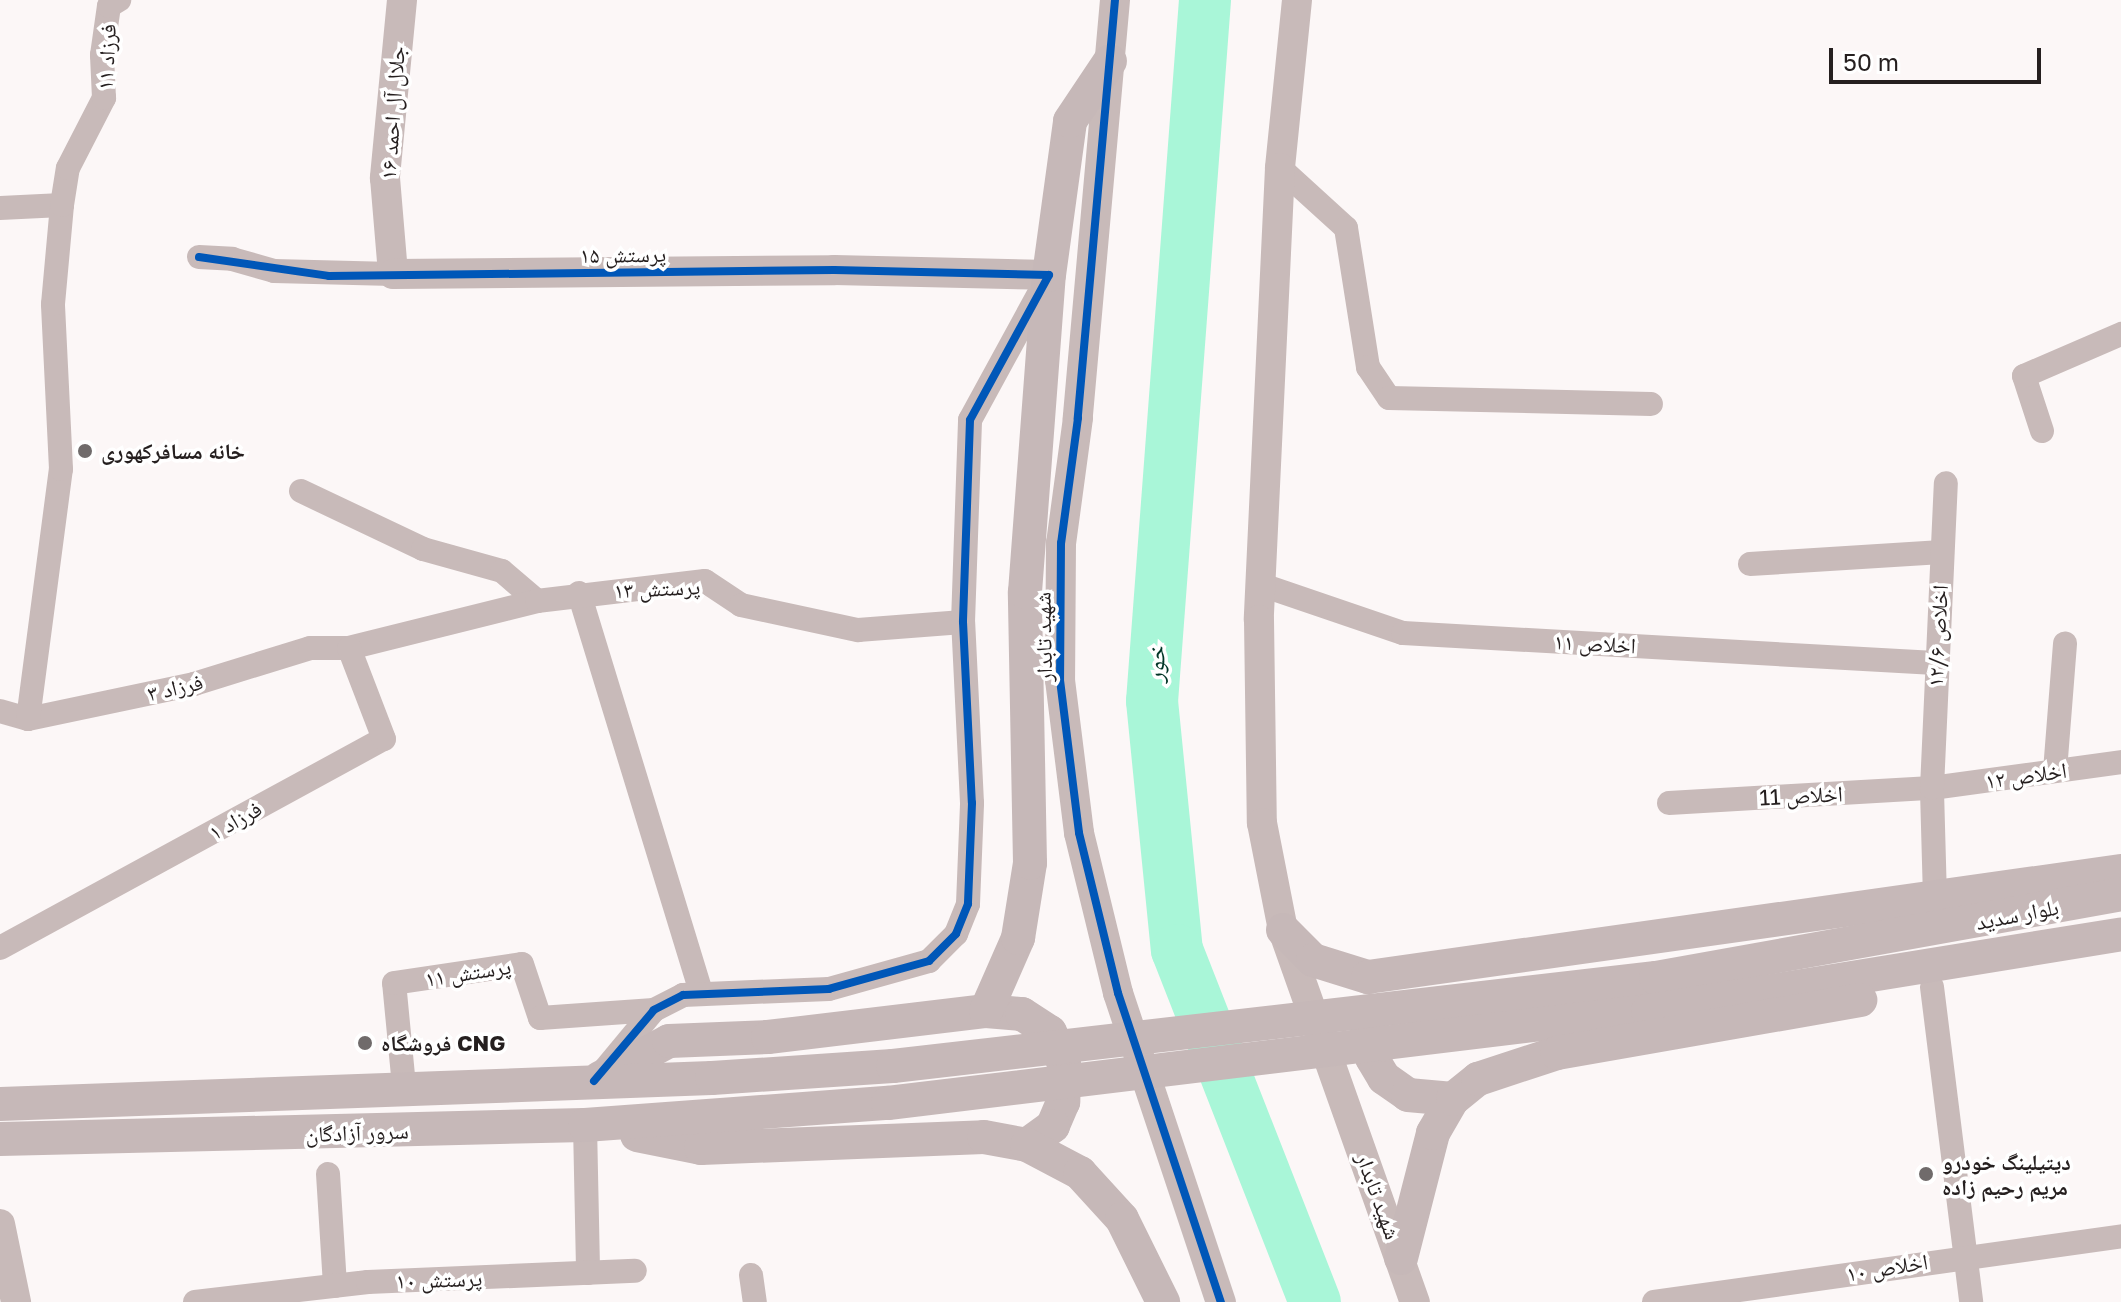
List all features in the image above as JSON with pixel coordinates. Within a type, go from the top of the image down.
[{"type":"main road","points":[[986,1011],[1018,938],[1030,863],[1025,592],[1049,275],[1070,121],[1110,61]]},
{"type":"main road","points":[[1283,930],[1313,960],[1349,975],[1424,973],[2121,871]]},
{"type":"main road","name":"بلوار سدید","points":[[712,1078],[893,1066],[1656,978],[2121,894]]},
{"type":"main road","name":"بلوار سدید","points":[[1922,978],[2121,934]]},
{"type":"main road","points":[[1401,1258],[1417,1182],[1433,1133],[1453,1099],[1478,1079],[1557,1053],[1922,978],[2121,954]]},
{"type":"main road","points":[[1424,973],[1380,1002],[1368,1032],[1372,1058],[1384,1078],[1408,1095],[1453,1099]]},
{"type":"main road","name":"سرور آزادگان","points":[[0,1139],[585,1125],[713,1118],[904,1101],[1922,978]]},
{"type":"main road","points":[[594,1081],[669,1041],[768,1037],[986,1011],[1022,1014],[1050,1032],[1064,1063],[1063,1102],[1053,1126],[1027,1145]]},
{"type":"main road","name":"سرور آزادگان","points":[[0,1104],[404,1086],[712,1078]]},
{"type":"main road","points":[[585,1125],[701,1148],[984,1137],[1027,1145],[1080,1173],[1122,1219],[1163,1302]]},
{"type":"street","name":"فرزاد ۱۱","points":[[62,205],[68,168],[104,98],[102,55],[109,6],[119,0]]},
{"type":"street","name":"جلال آل احمد ۱۶","points":[[393,274],[385,178],[402,0]]},
{"type":"street","name":"شهید تابدار","points":[[1115,0],[1078,418],[1061,543],[1060,680],[1079,833],[1118,993],[1221,1302]]},
{"type":"street","name":"شهید تابدار","points":[[1297,0],[1280,168],[1262,585],[1262,823],[1283,930],[1415,1302]]},
{"type":"street","points":[[1280,168],[1346,228],[1368,367],[1389,398],[1651,404]]},
{"type":"street","points":[[0,208],[62,205],[53,304],[61,469],[28,719]]},
{"type":"street","name":"پرستش ۱۵","points":[[199,257],[274,271],[393,274],[834,270],[1049,275]]},
{"type":"street","points":[[594,1081],[654,1010],[701,992],[829,989],[929,961],[956,934],[968,904],[972,803],[963,622],[970,420],[1049,275]]},
{"type":"street","points":[[2042,431],[2024,376],[2121,334]]},
{"type":"street","name":"اخلاص ۱۲/۶","points":[[1935,898],[1932,788],[1935,663],[1946,483]]},
{"type":"street","points":[[301,491],[423,549],[502,571],[537,601]]},
{"type":"street","points":[[1750,564],[1942,552]]},
{"type":"street","name":"پرستش ۱۳","points":[[349,648],[579,593],[705,581],[741,605],[858,630],[963,622]]},
{"type":"street","name":"اخلاص ۱۱","points":[[1262,585],[1403,633],[1935,663]]},
{"type":"street","points":[[579,593],[701,992]]},
{"type":"street","points":[[2055,771],[2065,643]]},
{"type":"street","name":"فرزاد ۳","points":[[0,711],[28,719],[194,684],[310,648],[349,648]]},
{"type":"street","name":"فرزاد ۱","points":[[0,948],[384,739],[349,648]]},
{"type":"street","name":"اخلاص ۱۲","points":[[1932,788],[2121,762]]},
{"type":"street","name":"اخلاص 11","points":[[1669,803],[1932,788]]},
{"type":"street","name":"پرستش ۱۱","points":[[404,1086],[394,983],[522,964],[540,1018],[654,1010]]},
{"type":"street","points":[[1922,978],[1971,1302]]},
{"type":"street","points":[[585,1125],[588,1273]]},
{"type":"street","points":[[328,1174],[335,1286]]},
{"type":"street","points":[[0,1224],[16,1302]]},
{"type":"street","name":"اخلاص ۱۰","points":[[1654,1302],[1966,1255],[2121,1236]]},
{"type":"street","name":"پرستش ۱۰","points":[[195,1302],[335,1286],[370,1292],[635,1271]]},
{"type":"street","points":[[751,1275],[755,1302]]},
{"type":"waterway","name":"خور","points":[[1205,0],[1152,701],[1177,950],[1315,1302]]},
{"type":"cycle path","points":[[1115,0],[1078,418],[1061,543],[1060,680],[1079,833],[1118,993],[1221,1302]]},
{"type":"cycle path","points":[[199,257],[329,276],[834,270],[1049,275],[970,420],[963,622],[972,803],[968,904],[956,934],[929,961],[829,989],[683,995],[654,1010],[594,1081]]},
{"type":"place","name":"خانه مسافرکهوری","points":[[85,451]]},
{"type":"place","name":"فروشگاه CNG","points":[[365,1043]]},
{"type":"place","name":"دیتیلینگ خودرو مریم رحیم زاده","points":[[1926,1174]]}]
